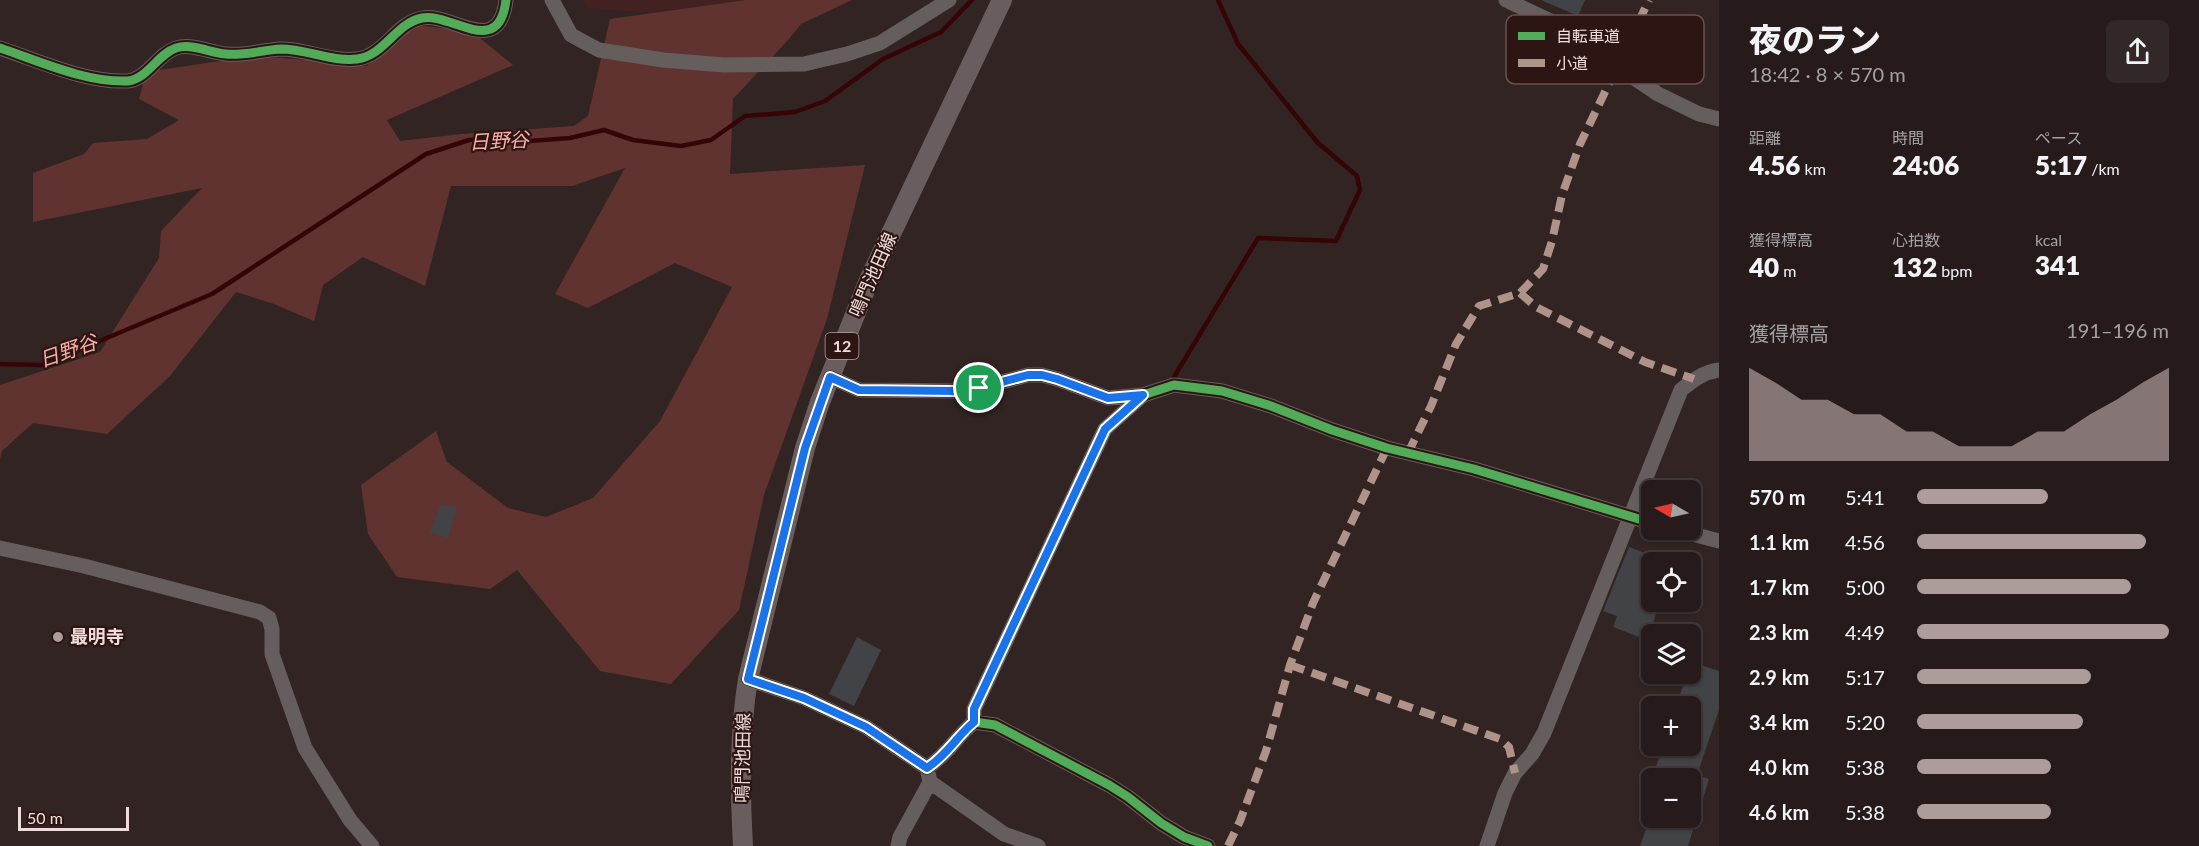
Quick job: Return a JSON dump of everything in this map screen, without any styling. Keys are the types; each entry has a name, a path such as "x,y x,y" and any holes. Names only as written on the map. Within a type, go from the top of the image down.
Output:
{"main road":[{"name":"鳴門池田線","path":"743,846 741,757 743,712 748,679 805,448 830,377 869,280 1002,0"}],"street":[{"path":"0,48 67,72 128,81 138,78 176,48 187,47 234,54 279,49 348,60 359,59 376,51 408,24 422,18 439,18 472,30 487,30 498,24 506,0"},
{"path":"552,0 571,35 599,50 663,60 724,65 804,64 847,54 880,43 949,0"},
{"path":"1506,0 1538,15"},
{"path":"1643,84 1699,114 1719,119"},
{"path":"1487,846 1504,793 1515,773 1532,754 1544,734 1681,390 1694,379 1719,370"},
{"path":"830,377 859,390 957,391 979,388 1028,375 1042,375 1108,398 1143,395 1174,385 1222,391 1271,406 1387,448 1474,469 1641,520"},
{"path":"974,722 974,709 1105,429 1143,395"},
{"path":"1701,536 1719,541"},
{"path":"0,548 106,572 260,612 269,618 272,629 272,654 305,748 350,819 372,846"},
{"path":"748,679 804,698 866,727 1004,834 1038,846"},
{"path":"898,846 929,775 962,732 974,722 995,725 1109,785 1128,797 1161,824 1184,837 1208,846"}],"shaded area":[{"path":"583,0 746,0 651,13 587,8"},
{"path":"746,0 852,0 801,24 733,99 730,174 865,165 827,319 764,495 739,610 671,684 600,671 517,570 490,589 397,577 368,534 361,485 436,431 447,462 508,508 546,517 593,498 660,421 732,287 675,263 588,308 555,294 625,168 572,186 451,186 425,286 363,257 323,285 314,321 274,304 236,292 170,376 107,434 33,423 2,451 0,459 0,385 100,352 159,258 161,231 202,188 33,222 33,173 84,154 93,143 147,139 179,120 139,99 146,72 254,56 367,66 405,24 471,31 513,65 387,120 400,141 574,126 588,116 610,19"}],"building":[{"path":"1541,0 1585,0 1578,15"},
{"path":"441,504 457,507 448,538 430,533"},
{"path":"1629,547 1642,552 1641,612 1656,614 1653,624 1641,624 1641,638 1613,627 1617,616 1603,611"},
{"path":"857,637 881,650 854,706 829,694"},
{"path":"1701,665 1719,671 1719,710 1699,768 1655,768 1660,756 1701,756 1701,696 1679,696 1684,684 1701,684"},
{"path":"1701,776 1709,779 1701,805"},
{"path":"1646,828 1694,828 1688,846 1640,846"}],"waterway":[{"name":"日野谷","path":"0,364 42,365 212,294 426,154 469,140 501,137 530,141 570,138 604,130 633,140 681,146 711,140 745,116 795,112 825,101 883,59 941,32 972,0"},
{"path":"1174,377 1258,238 1336,241 1360,190 1357,176 1317,142 1238,44 1218,0"}],"marked path":[{"path":"1642,15 1649,0"},
{"path":"1408,453 1431,406 1456,344 1479,306 1520,293 1543,269 1562,195 1580,144 1609,84"},
{"path":"1520,293 1536,307 1645,362 1694,379"},
{"path":"1228,846 1240,821 1266,751 1290,665 1313,603 1387,448"},
{"path":"1290,665 1500,739 1509,747 1515,773"}],"cycle path":[{"path":"0,48 79,75 112,81 128,81 141,76 170,51 182,47 233,54 281,49 338,59 357,59 375,52 405,26 422,18 434,18 472,29 484,30 494,27 502,18 506,0"},
{"path":"830,377 859,390 957,391 979,388 1028,375 1042,375 1108,398 1143,395 1174,385 1222,391 1271,406 1387,448 1474,469 1641,520"},
{"path":"748,679 804,698 866,727 927,768 941,757 974,722 995,725 1109,785 1161,823 1184,837 1208,846"}],"place":[{"name":"最明寺","path":"58,637"}],"route":[{"path":"1028,375 1042,375 1108,398 1143,395 1105,429 974,709 974,722 962,732 951,749 927,768 866,727 804,698 748,679 805,448 830,377 859,390 957,391 979,388 1028,375"}]}
